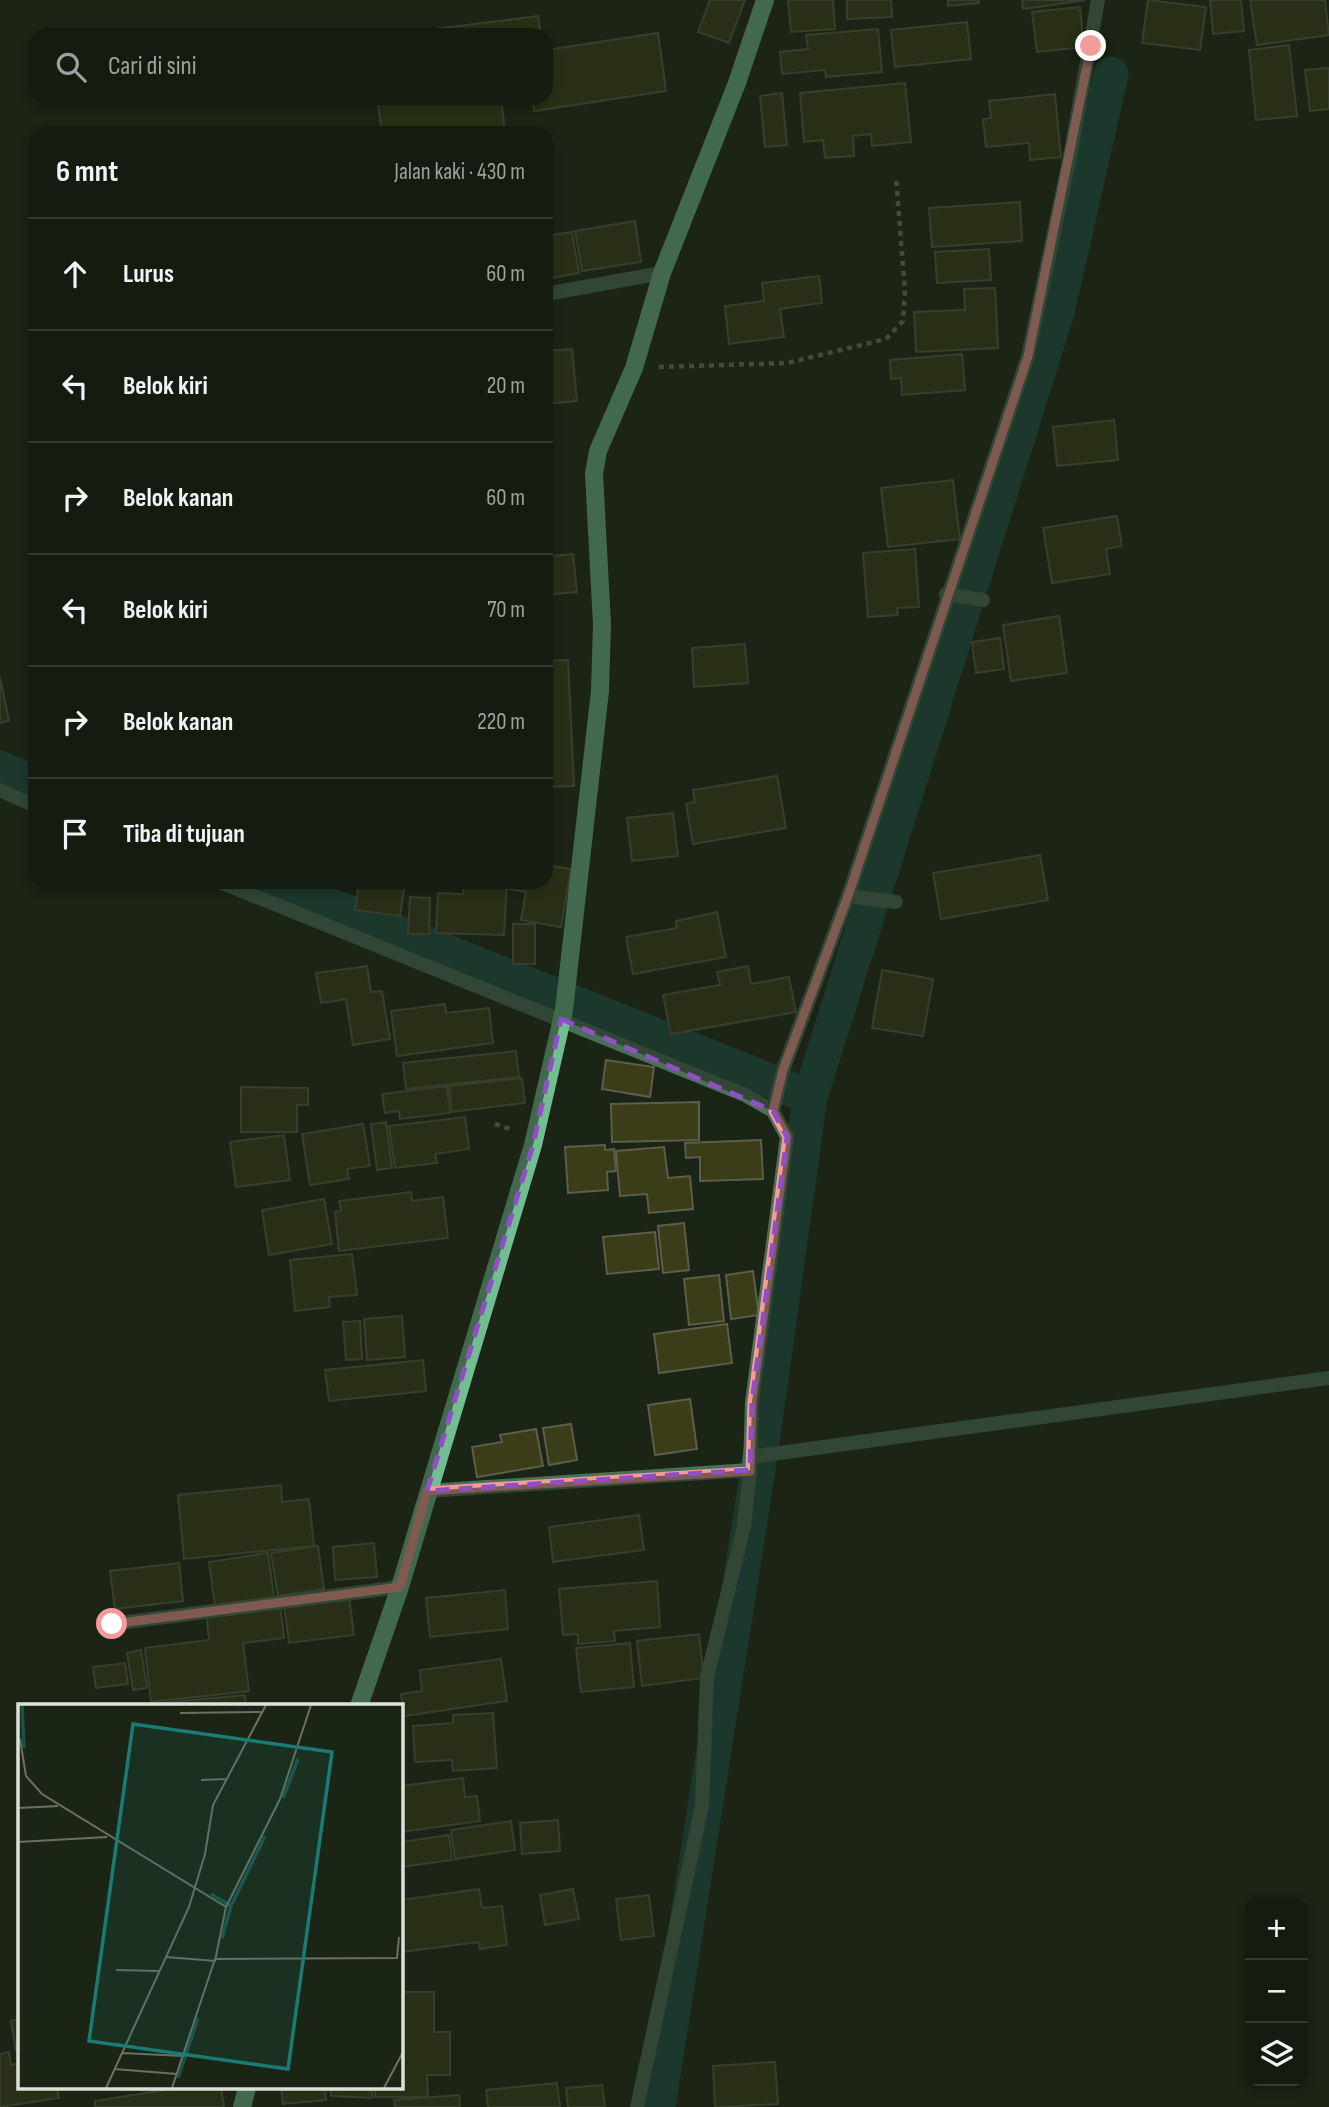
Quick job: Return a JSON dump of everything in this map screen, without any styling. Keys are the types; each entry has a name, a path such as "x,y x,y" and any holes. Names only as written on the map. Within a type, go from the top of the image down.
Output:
{"main road":[{"path":"360,1704 400,1587 533,1145 562,1015 600,691 602,624 594,474 598,451 634,368 662,273 737,83 765,0"},
{"path":"242,2107 246,2090"}],"street":[{"path":"773,1111 783,1070 848,896 1028,356 1070,156 1098,0"},
{"path":"553,293 662,273"},
{"path":"950,594 983,600"},
{"path":"0,790 28,803"},
{"path":"238,889 562,1015 745,1095 773,1111 787,1137 752,1402 744,1526 708,1677 702,1806 637,2107"},
{"path":"848,896 896,902"},
{"path":"427,1491 750,1464 780,1454 1329,1378"},
{"path":"112,1624 400,1587"}],"path":[{"path":"634,368 787,363 886,339 903,321 905,291 896,177"}],"highlighted area":[{"path":"561,1019 773,1111 787,1137 752,1402 750,1470 427,1491 533,1145"}],"building":[{"path":"710,0 745,0 729,43 698,32"},
{"path":"788,0 833,0 835,29 791,32"},
{"path":"847,0 891,0 892,17 847,19"},
{"path":"948,0 979,0 979,3 948,6"},
{"path":"1022,0 1086,0 1023,9"},
{"path":"1148,0 1206,7 1200,50 1142,43"},
{"path":"1210,0 1241,0 1244,31 1213,34"},
{"path":"1250,0 1325,0 1329,35 1257,45"},
{"path":"1080,7 1084,47 1037,52 1032,12"},
{"path":"538,16 540,28 442,28"},
{"path":"967,22 971,59 895,67 891,30"},
{"path":"878,29 882,72 826,77 825,70 782,74 780,52 808,49 806,35"},
{"path":"658,33 666,91 534,111 533,105 553,105 553,49"},
{"path":"1289,45 1297,116 1256,120 1249,50"},
{"path":"1329,68 1329,109 1310,111 1305,70"},
{"path":"905,83 911,142 872,146 871,134 853,136 854,156 825,158 823,140 804,142 800,93"},
{"path":"782,93 787,145 765,147 760,96"},
{"path":"1055,94 1061,157 1030,160 1029,143 986,147 983,119 991,118 989,101"},
{"path":"378,105 502,105 504,126 381,126"},
{"path":"1020,202 1022,241 932,247 929,208"},
{"path":"635,221 641,262 582,271 575,231"},
{"path":"572,232 579,273 553,278 553,235"},
{"path":"989,249 991,280 937,283 935,252"},
{"path":"819,276 822,303 780,309 784,337 729,344 725,306 764,301 762,283"},
{"path":"995,288 998,348 916,352 914,312 965,310 964,289"},
{"path":"572,349 577,401 553,403 553,350"},
{"path":"962,354 965,390 902,395 901,378 891,379 890,360"},
{"path":"1114,420 1118,460 1057,466 1053,427"},
{"path":"953,480 960,539 888,547 881,488"},
{"path":"1117,516 1122,546 1106,549 1110,574 1052,583 1043,528"},
{"path":"915,549 919,607 897,608 898,615 868,617 863,553"},
{"path":"573,554 577,592 553,594 553,556"},
{"path":"1059,616 1067,673 1011,681 1003,625"},
{"path":"1000,638 1004,669 976,673 972,642"},
{"path":"745,644 748,683 694,687 692,648"},
{"path":"568,660 574,786 553,787 553,661"},
{"path":"0,677 9,721 0,723"},
{"path":"777,776 786,828 693,844 686,804 695,802 693,790"},
{"path":"673,813 678,856 632,861 627,818"},
{"path":"1040,855 1048,900 941,919 933,873"},
{"path":"553,866 571,869 561,927 521,920 526,892 508,889 553,889"},
{"path":"358,889 404,889 400,916 355,910"},
{"path":"463,889 507,889 504,935 436,933 438,893 463,894"},
{"path":"410,897 430,898 429,934 408,934"},
{"path":"717,912 726,957 633,974 626,937 677,928 676,921"},
{"path":"513,924 535,924 535,964 513,964"},
{"path":"367,966 371,992 382,991 390,1039 353,1045 346,999 321,1003 316,973"},
{"path":"748,966 751,984 789,977 796,1012 671,1034 663,995 720,985 717,972"},
{"path":"882,970 933,979 923,1036 872,1028"},
{"path":"445,1004 446,1013 489,1008 493,1043 397,1056 391,1011"},
{"path":"516,1051 519,1077 406,1089 403,1063"},
{"path":"606,1060 654,1067 650,1097 602,1089"},
{"path":"522,1078 525,1103 452,1112 449,1086"},
{"path":"447,1086 450,1113 400,1119 399,1111 385,1113 382,1094"},
{"path":"241,1087 308,1088 308,1105 297,1105 297,1132 241,1132"},
{"path":"699,1102 699,1140 612,1142 611,1104"},
{"path":"465,1117 469,1149 435,1154 437,1163 395,1168 389,1126"},
{"path":"386,1122 392,1168 377,1170 371,1124"},
{"path":"363,1124 370,1166 347,1169 349,1179 310,1185 302,1134"},
{"path":"284,1135 290,1180 236,1187 230,1142"},
{"path":"761,1140 763,1179 700,1181 700,1157 686,1158 685,1143"},
{"path":"605,1145 605,1150 614,1149 616,1171 607,1172 608,1190 568,1193 565,1147"},
{"path":"664,1147 668,1178 690,1176 693,1209 649,1213 647,1194 620,1196 616,1151"},
{"path":"411,1192 412,1201 443,1197 448,1238 339,1251 335,1212 341,1211 339,1201"},
{"path":"324,1199 332,1244 269,1255 262,1210"},
{"path":"684,1223 689,1270 663,1273 658,1226"},
{"path":"655,1232 659,1269 607,1274 603,1237"},
{"path":"352,1254 357,1295 329,1297 330,1307 295,1311 290,1260"},
{"path":"753,1271 759,1315 731,1319 726,1275"},
{"path":"719,1275 724,1321 689,1325 684,1279"},
{"path":"402,1316 405,1357 367,1360 364,1319"},
{"path":"360,1321 362,1359 346,1360 343,1322"},
{"path":"727,1324 732,1363 659,1373 654,1334"},
{"path":"423,1360 426,1391 329,1401 325,1370"},
{"path":"690,1399 697,1449 655,1455 648,1405"},
{"path":"571,1424 577,1460 549,1465 543,1428"},
{"path":"536,1429 543,1466 477,1477 472,1447 502,1442 500,1435"},
{"path":"281,1485 282,1502 309,1499 314,1546 184,1559 178,1495"},
{"path":"639,1515 644,1550 553,1562 549,1527"},
{"path":"374,1543 377,1577 335,1580 333,1547"},
{"path":"318,1546 324,1589 278,1596 271,1553"},
{"path":"268,1553 274,1597 215,1606 209,1562"},
{"path":"179,1563 183,1601 115,1609 110,1571"},
{"path":"657,1581 660,1627 614,1631 615,1641 578,1644 578,1634 563,1635 559,1589"},
{"path":"505,1590 508,1629 430,1637 426,1598"},
{"path":"349,1597 354,1635 289,1643 284,1605"},
{"path":"280,1605 284,1638 243,1643 249,1691 151,1702 145,1648 209,1640 206,1613"},
{"path":"699,1634 704,1678 642,1686 637,1641"},
{"path":"630,1643 634,1687 581,1692 576,1648"},
{"path":"141,1650 147,1688 133,1690 127,1653"},
{"path":"501,1659 507,1701 404,1716 401,1694 422,1691 420,1670"},
{"path":"125,1663 128,1684 96,1688 93,1667"},
{"path":"245,1695 246,1704 152,1704"},
{"path":"493,1713 497,1768 453,1771 452,1760 415,1762 413,1726 453,1723 453,1715"},
{"path":"463,1778 465,1797 477,1796 480,1821 402,1832 402,1786"},
{"path":"558,1820 560,1851 522,1854 520,1823"},
{"path":"511,1821 515,1850 455,1859 451,1830"},
{"path":"449,1835 452,1860 402,1867 402,1842"},
{"path":"479,1889 482,1908 502,1906 507,1945 480,1949 479,1942 402,1952 402,1900"},
{"path":"573,1889 579,1919 545,1925 540,1895"},
{"path":"649,1895 654,1936 621,1940 616,1899"},
{"path":"402,1992 434,1992 434,2032 450,2032 450,2075 427,2075 428,2097 375,2097 375,2090 402,2090"},
{"path":"18,2019 16,2051 11,2021"},
{"path":"9,2052 11,2065 18,2063 18,2090 57,2090 59,2098 0,2107 0,2054"},
{"path":"775,2062 778,2104 715,2107 713,2066"},
{"path":"557,2083 560,2107 488,2107 486,2090"},
{"path":"602,2085 605,2107 568,2107 566,2088"},
{"path":"164,2090 221,2090 224,2107 95,2107 95,2101"},
{"path":"281,2090 325,2090 326,2100 283,2104"},
{"path":"331,2090 372,2090 372,2098 331,2096"},
{"path":"459,2095 460,2107 395,2107 394,2100"}],"waterway":[{"path":"810,1097 1057,312 1111,74"},
{"path":"0,768 28,781"},
{"path":"290,889 810,1097 761,1450 658,2107"}],"route":[{"path":"112,1624 400,1587 427,1491 750,1471 752,1402 787,1137 773,1111 783,1070 848,896 946,594 1028,356 1091,46"}]}
